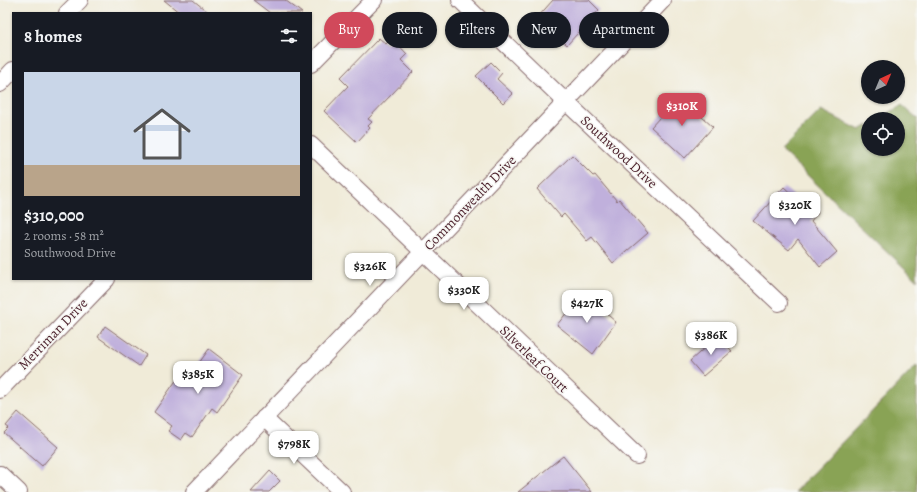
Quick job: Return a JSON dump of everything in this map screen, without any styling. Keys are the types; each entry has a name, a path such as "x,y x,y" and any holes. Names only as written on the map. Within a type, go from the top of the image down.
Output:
{"street":[{"path":"68,12 80,0"},
{"path":"312,63 374,0"},
{"name":"Southwood Drive","path":"460,0 779,303"},
{"name":"Commonwealth Drive","path":"194,492 663,0"},
{"path":"0,84 12,71"},
{"name":"Silverleaf Court","path":"312,146 637,456"},
{"name":"Merriman Drive","path":"0,390 106,280"},
{"path":"264,418 342,492"},
{"path":"0,474 19,492"}],"green space":[{"path":"902,105 917,118 917,280 781,150 821,110 861,129 861,156 905,156 905,112 890,112"},
{"path":"917,365 917,492 794,492"}],"building":[{"path":"164,0 193,0 208,12 179,12"},
{"path":"253,0 285,0 301,12 269,12"},
{"path":"553,0 589,0 599,10 597,12 579,12 579,32 571,41 571,12 542,12"},
{"path":"379,38 382,41 382,48 401,48 407,54 401,60 413,72 368,119 372,122 368,126 370,128 357,142 324,111 348,86 340,78 369,48 374,48 374,43"},
{"path":"491,62 502,73 497,79 513,94 503,103 476,76"},
{"path":"679,96 713,127 685,158 651,127"},
{"path":"572,155 593,176 595,175 617,201 619,199 648,233 613,263 592,237 587,241 564,214 561,217 537,189"},
{"path":"784,187 796,198 797,196 818,212 811,221 837,252 820,267 798,239 789,250 753,221"},
{"path":"582,293 616,322 593,354 557,325"},
{"path":"105,326 146,355 139,366 98,337"},
{"path":"718,336 732,351 703,376 690,361"},
{"path":"209,349 243,375 217,412 212,408 192,437 186,433 181,440 168,431 172,426 154,412 182,372 189,377"},
{"path":"18,412 58,447 42,466 4,433 9,428 6,426"},
{"path":"563,456 592,492 518,492"},
{"path":"270,471 280,481 269,492 251,492"}]}
